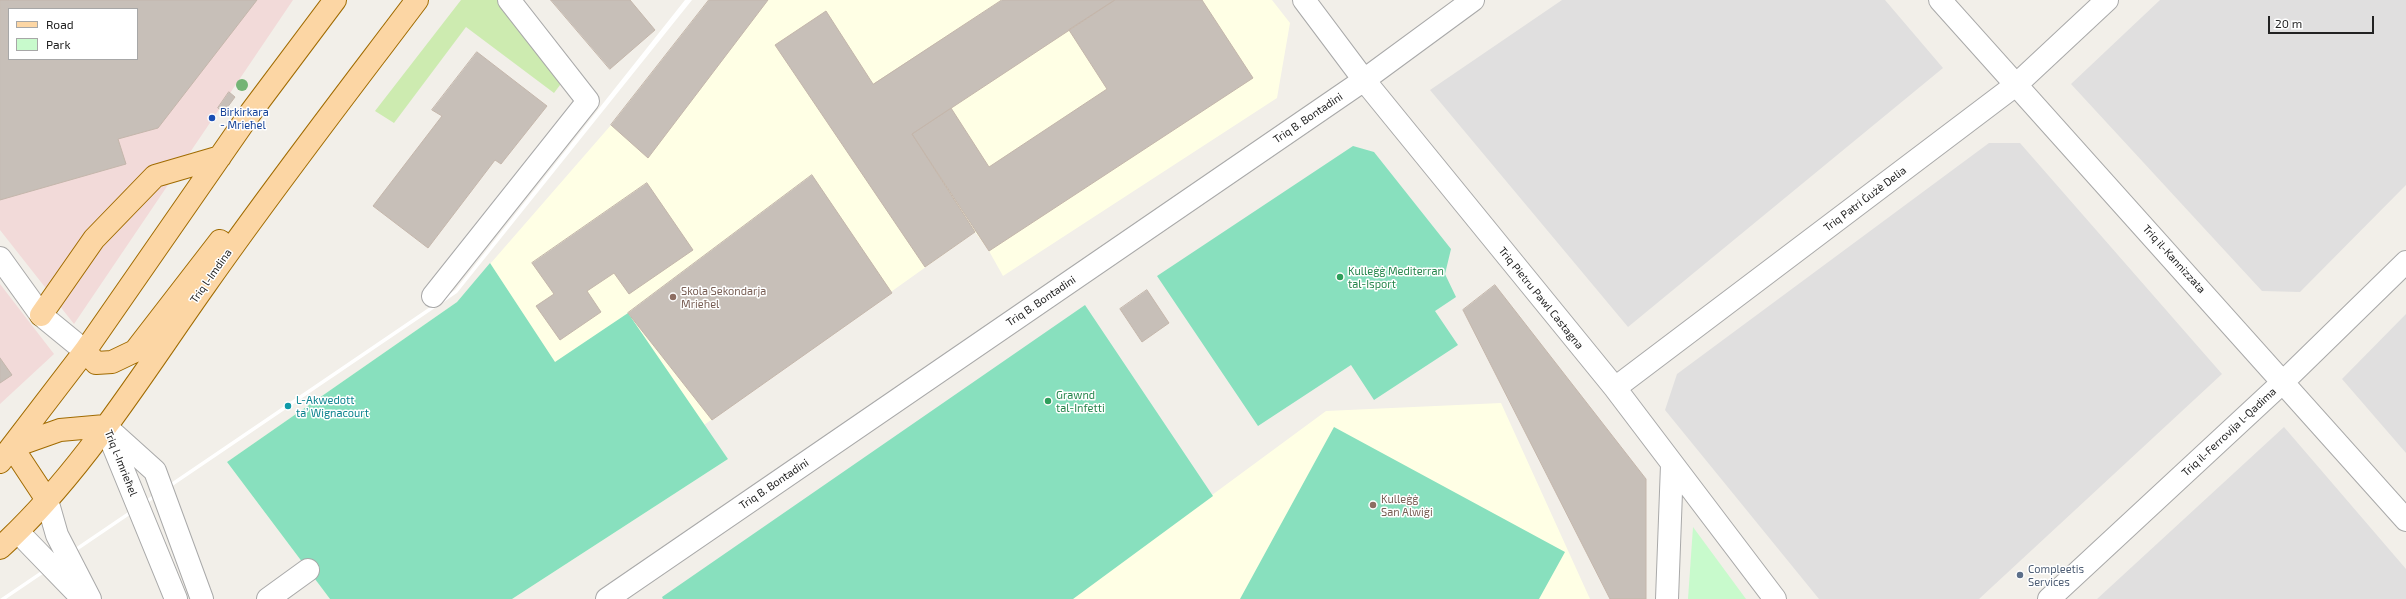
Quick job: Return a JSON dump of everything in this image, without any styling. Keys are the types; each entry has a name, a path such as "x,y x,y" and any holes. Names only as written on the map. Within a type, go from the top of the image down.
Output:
{"main road":[{"path":"6,455 84,351 251,112 335,0"},
{"name":"Triq l-Imdina","path":"0,548 18,532 47,500 105,426 250,221 417,0"},
{"path":"41,315 94,239 155,176 220,157"},
{"path":"84,351 96,363 112,362 135,350 217,243 250,221"},
{"path":"6,455 60,430 105,426"},
{"path":"6,455 47,500"}],"street":[{"path":"433,296 588,101 509,0"},
{"name":"Triq Pietru Pawl Castagna","path":"1304,0 1364,80 1615,388 1775,599"},
{"name":"Triq B. Bontadini","path":"616,597 1364,80 1473,0"},
{"name":"Triq il-Kannizzata","path":"1940,0 2017,84 2406,520"},
{"name":"Triq Patri Ġużè Delia","path":"1615,388 2017,84 2107,0"},
{"path":"0,258 41,315 84,351"},
{"name":"Triq il-Ferrovija l-Qadima","path":"2049,599 2283,382 2406,262"},
{"name":"Triq l-Imrieħel","path":"105,426 176,599"},
{"name":"Triq l-Imrieħel","path":"105,426 155,471 202,599"},
{"path":"1667,599 1672,465"},
{"path":"47,500 57,535 90,599"},
{"path":"18,532 84,599"},
{"path":"268,599 308,570"}],"shaded area":[{"path":"0,0 293,0 74,324 0,230"},
{"name":"Skola Sekondarja Mrieħel","path":"709,0 1272,0 1290,23 1277,98 1003,276 989,251 975,232 704,425 728,459 512,599 330,599 227,462 457,302 611,125"},
{"path":"1562,0 1885,0 1943,68 1628,327 1430,90"},
{"path":"2160,0 2406,0 2406,185 2300,292 2262,291 2071,84"},
{"path":"1989,143 2020,143 2222,374 1979,599 1819,599 1665,410 1677,374"},
{"path":"0,284 54,354 0,404"},
{"path":"2406,314 2406,453 2342,379"},
{"name":"Kulleġġ San Alwiġi","path":"1501,403 1590,599 1071,599 1326,411"},
{"path":"2284,427 2406,569 2406,599 2097,599"}],"green space":[{"path":"461,0 498,0 563,81 554,93 466,27 394,123 375,111"},
{"path":"1353,146 1374,152 1451,249 1445,274 1456,297 1435,311 1458,345 1374,400 1351,365 1258,426 1157,276"},
{"path":"490,263 555,362 628,313 728,459 512,599 330,599 227,462 457,302"},
{"name":"Grawnd tal-Infetti","path":"1085,305 1213,496 1073,599 663,599 662,597"},
{"path":"1334,427 1565,552 1539,599 1240,599"},
{"path":"1693,527 1746,599 1688,599"}],"pier":[{"name":"L-Akwedott ta’ Wignacourt","path":"685,0 692,0 457,293 6,599 0,599 455,290"}],"building":[{"path":"0,0 257,0 158,128 118,139 126,164 0,200"},
{"path":"551,0 630,0 655,30 610,69"},
{"path":"709,0 768,0 648,158 611,125"},
{"path":"1002,0 1115,0 912,134 975,232 925,267 775,45 826,11 873,84"},
{"path":"1115,0 1202,0 1253,78 989,251 912,134 951,108 989,167 1107,89 1069,30"},
{"path":"477,52 547,106 501,164 495,160 428,248 373,206 442,116 432,110"},
{"path":"229,92 235,97 224,112 218,108"},
{"path":"812,175 892,293 712,420 628,313"},
{"path":"647,183 693,250 629,294 614,273 587,291 601,312 560,340 536,306 554,294 532,263"},
{"path":"1495,285 1646,479 1646,599 1610,599 1463,310"},
{"path":"1147,290 1169,323 1142,342 1120,309"},
{"path":"0,358 12,375 0,383"}],"place":[{"name":"Birkirkara - Mrieħel","path":"212,118"},
{"name":"Kulleġġ Mediterran tal-Isport","path":"1340,277"},
{"name":"Skola Sekondarja Mrieħel","path":"673,297"},
{"name":"Grawnd tal-Infetti","path":"1048,401"},
{"name":"L-Akwedott ta’ Wignacourt","path":"288,406"},
{"name":"Kulleġġ San Alwiġi","path":"1373,505"},
{"name":"Compleetis Services","path":"2020,575"}]}
